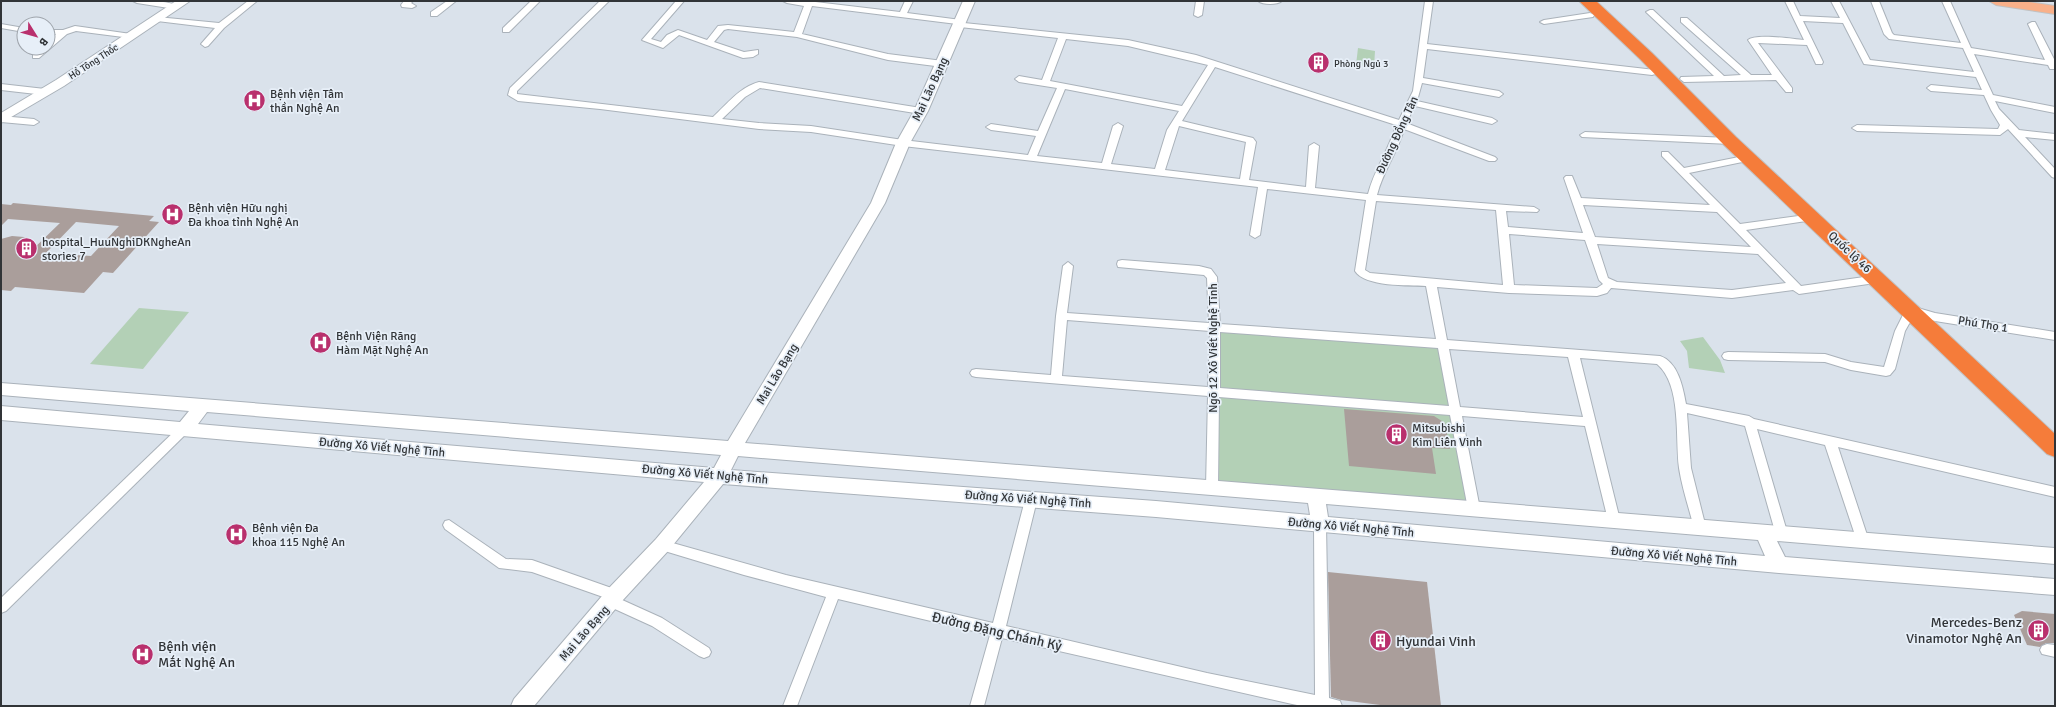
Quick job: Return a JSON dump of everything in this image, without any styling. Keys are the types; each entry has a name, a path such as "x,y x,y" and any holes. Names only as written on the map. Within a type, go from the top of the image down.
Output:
{"highway":[{"path":"1576,1 1594,7 1650,46 1684,79 1713,118"},
{"name":"Quốc lộ 46","path":"1594,7 1649,64 1713,118 1813,217 2055,448"},
{"name":"Quốc lộ 46","path":"1713,118 1730,141 1753,157 1935,317 2055,434"}],"main road":[{"name":"Mai Lão Bạng","path":"521,706 613,598 662,545 719,476 732,450 878,203 903,143 922,112 969,1"},
{"path":"1996,1 2055,10"},
{"path":"2041,1 2055,3"},
{"name":"Hồ Tông Thốc","path":"1,119 180,4"},
{"path":"3,392 202,405 732,450 1212,487 1474,510 2055,556"},
{"path":"183,430 202,405"},
{"name":"Đường Xô Viết Nghệ Tĩnh","path":"1,414 719,476 1320,524 1779,565 2055,587"},
{"path":"1316,496 1320,524"},
{"path":"1773,534 1779,565"}],"street":[{"path":"137,1 180,4"},
{"path":"205,44 221,26 253,1"},
{"path":"434,14 452,1"},
{"path":"506,30 536,1"},
{"path":"605,1 513,90 512,95 518,98 810,129 903,143 1310,191 1534,210"},
{"path":"680,1 646,40 662,46 670,37 678,32 743,55 750,55 755,52"},
{"path":"787,1 809,4 845,4 902,16 1139,45 1213,62 1401,124 1492,159"},
{"path":"902,16 909,1"},
{"path":"1198,15 1200,1"},
{"path":"1262,1 1278,1"},
{"name":"Đường Đồng Tân","path":"1429,1 1418,80 1413,103 1401,124 1396,142 1378,174 1372,196 1359,269 1361,273 1368,277 1431,284"},
{"path":"1788,1 1819,62"},
{"path":"1835,1 1867,62 1979,75"},
{"path":"1875,1 1888,34 1892,37 1966,48 2054,66"},
{"path":"1946,1 1995,110 2054,173"},
{"path":"797,35 809,4"},
{"path":"1544,22 1594,7"},
{"path":"1650,12 1722,78"},
{"path":"1797,18 1846,21"},
{"path":"157,19 221,26"},
{"path":"1684,20 1749,78"},
{"path":"2032,24 2054,66"},
{"path":"1,26 16,29"},
{"path":"709,43 721,28 728,27 797,35 888,57 943,64"},
{"path":"56,32 64,32 75,28 131,36"},
{"path":"56,39 64,32"},
{"path":"1045,83 1063,36"},
{"path":"1789,90 1761,55 1752,40 1810,43"},
{"path":"1422,46 1649,64"},
{"path":"1159,173 1168,140 1176,122 1213,62"},
{"path":"1684,79 1778,76"},
{"path":"1019,79 1144,100 1185,109"},
{"path":"1418,80 1499,94"},
{"path":"716,120 736,101 756,86 922,112"},
{"path":"1031,158 1062,86"},
{"path":"1,87 45,92"},
{"path":"1931,88 1988,95 2055,110"},
{"path":"1413,103 1492,121"},
{"path":"1857,128 2000,132 2003,130 2005,125 2002,118"},
{"path":"1,119 34,122"},
{"path":"1176,122 1250,140 1251,142 1244,183"},
{"path":"1105,166 1118,126"},
{"path":"991,127 1041,134"},
{"path":"2016,133 2055,137"},
{"path":"1585,135 1730,141"},
{"path":"1310,191 1314,146"},
{"path":"1665,154 1684,171 1736,228 1795,286 1801,290 1878,279"},
{"path":"1684,171 1753,157"},
{"path":"1569,178 1604,280 1608,284 1615,286 1732,294 1795,286"},
{"path":"1255,235 1263,185"},
{"path":"1577,201 1718,209"},
{"path":"1500,207 1509,289"},
{"path":"1736,228 1813,217"},
{"path":"1503,230 1591,239 1759,250"},
{"name":"Ngõ 12 Xô Viết Nghệ Tĩnh","path":"1122,264 1199,270 1207,272 1213,279 1215,327 1212,487"},
{"path":"1056,379 1068,266"},
{"path":"1474,510 1431,284 1509,289 1597,292 1603,290 1608,284"},
{"path":"1728,356 1826,358 1851,366 1886,372 1889,369 1900,331 1911,310"},
{"name":"Phú Thọ 1","path":"1911,310 1935,317 2055,336"},
{"path":"1062,316 1651,359 1665,362 1675,382 1681,407 1685,467 1700,528"},
{"path":"1573,354 1614,520"},
{"path":"976,373 1213,393 1455,410 1589,422"},
{"path":"1681,407 1749,421 2055,492"},
{"path":"1749,421 1773,534"},
{"path":"1,607 183,430"},
{"path":"1830,440 1838,472 1863,541"},
{"path":"977,706 998,631 1031,500"},
{"path":"1320,524 1326,705"},
{"path":"449,525 504,564 532,566 613,598 657,622 704,652"},
{"name":"Đường Đặng Chánh Kỷ","path":"662,545 758,574 834,593 1326,705"},
{"path":"790,706 834,593"}],"green space":[{"path":"1358,48 1375,51 1374,67 1356,65"},
{"path":"139,308 189,312 143,369 90,364"},
{"path":"1215,327 1443,344 1474,509 1212,487"},
{"path":"1703,337 1720,360 1725,373 1689,368 1687,351 1680,341"}],"building":[{"name":"hospital_HuuNghiDKNgheAn stories 7","path":"13,203 154,216 149,221 159,222 113,273 103,272 84,293 15,287 11,291 1,290 1,239 12,236 24,237 28,240 29,253 60,223 8,219 1,226 1,204 11,205","holes":["76,222 119,226 91,256 46,253"]},
{"name":"Mitsubishi Kim Liên Vinh","path":"1344,409 1434,416 1445,423 1450,449 1432,448 1436,474 1349,466"},
{"name":"Hyundai Vinh","path":"1328,572 1427,582 1441,706 1388,706 1341,700 1331,697"},
{"name":"Mercedes-Benz Vinamotor Nghệ An","path":"2022,611 2055,614 2055,643 2046,643 2040,647 2027,645 2014,615"}],"place":[{"name":"Phòng Ngủ 3","path":"1319,63"},
{"name":"Bệnh viện Tâm thần Nghệ An","path":"255,101"},
{"name":"Bệnh viện Hữu nghị Đa khoa tỉnh Nghệ An","path":"172,215"},
{"name":"hospital_HuuNghiDKNgheAn stories 7","path":"26,249"},
{"name":"Bệnh Viện Răng Hàm Mặt Nghệ An","path":"320,343"},
{"name":"Mitsubishi Kim Liên Vinh","path":"1397,435"},
{"name":"Bệnh viện Đa khoa 115 Nghệ An","path":"236,535"},
{"name":"Mercedes-Benz Vinamotor Nghệ An","path":"2038,630"},
{"name":"Hyundai Vinh","path":"1381,641"},
{"name":"Bệnh viện Mắt Nghệ An","path":"142,654"}]}
